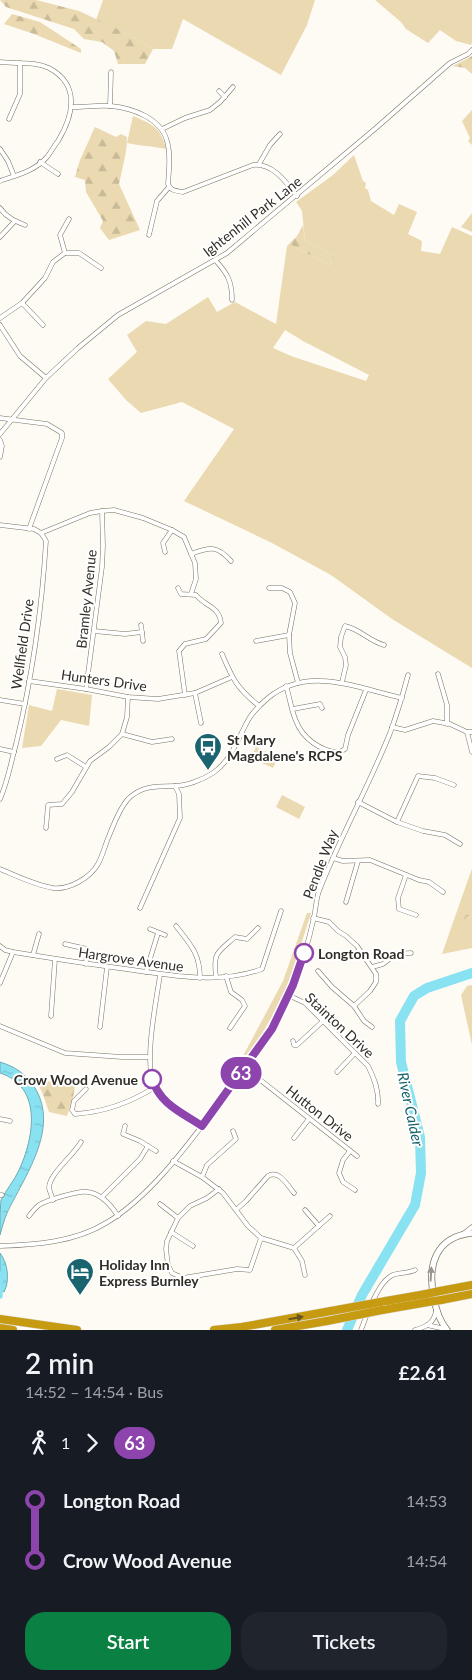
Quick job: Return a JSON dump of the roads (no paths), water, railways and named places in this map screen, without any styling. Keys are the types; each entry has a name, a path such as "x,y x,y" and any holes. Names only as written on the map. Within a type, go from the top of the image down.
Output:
{"highway":[{"path":"214,1330 242,1327 472,1285"},
{"path":"275,1330 472,1294"},
{"path":"0,1318 77,1330"},
{"path":"0,1328 12,1330"}],"main road":[{"path":"447,1330 436,1311 431,1284 432,1265 438,1252 444,1246 462,1235 472,1233"}],"street":[{"name":"Ightenhill Park Lane","path":"0,434 46,378 78,348 118,315 216,261 297,196 450,63 472,50"},
{"path":"0,62 42,65 60,76 69,91 72,107 66,127 47,157 29,171 0,181"},
{"path":"9,119 14,114 20,94 20,64"},
{"path":"109,74 110,106"},
{"path":"162,129 185,118 210,110 225,97 232,87"},
{"path":"219,91 225,97"},
{"path":"72,107 110,106 126,109 147,117 162,129 169,146 169,187 157,201 149,235"},
{"path":"260,164 270,145 280,134"},
{"path":"0,148 14,176"},
{"path":"40,162 58,174"},
{"path":"169,187 183,192 252,165 260,164 283,178 297,196"},
{"path":"0,208 15,221 25,226"},
{"path":"64,253 60,235 69,219"},
{"path":"0,237 15,221"},
{"path":"0,318 22,303 44,278 53,262 64,253 80,253 101,268"},
{"path":"216,261 232,285 232,300"},
{"path":"22,303 43,325"},
{"path":"0,325 20,356 46,378"},
{"path":"0,418 47,424 61,432 62,438 29,528"},
{"path":"0,440 2,446 0,457"},
{"path":"0,525 29,528 41,533 102,511 114,510 143,518 184,537 195,563 196,579 191,594"},
{"name":"Bramley Avenue","path":"86,689 102,560 102,511"},
{"path":"165,552 163,543 172,530"},
{"name":"Wellfield Drive","path":"0,798 14,752 29,680 45,556 46,541 41,533"},
{"path":"191,554 212,549 222,551 231,561"},
{"path":"178,588 181,594 196,595 205,604 215,608 220,616 221,623 206,638 185,644 180,651 185,695"},
{"path":"269,588 282,588 290,592 295,603 289,635 290,653 298,683"},
{"path":"141,625 143,642"},
{"path":"342,682 346,665 345,657 340,647 341,636 345,626 354,628 374,642 384,645"},
{"path":"94,631 125,634 142,632"},
{"path":"256,641 289,635"},
{"path":"222,654 232,677 242,692 259,706"},
{"path":"438,674 447,704 447,724"},
{"name":"Pendle Way","path":"0,1246 54,1241 83,1234 118,1216 143,1194 202,1126 272,1029 299,967 314,918 318,893 334,858 341,837 392,728 408,675"},
{"name":"Hunters Drive","path":"29,680 128,697 158,698 195,693 232,677"},
{"path":"0,869 56,888 75,884 85,878 98,865 116,820 123,805 129,798 148,787 175,786 201,779 212,773 227,761 250,717 259,706 286,686 311,680 342,682 366,690 402,698"},
{"path":"286,686 296,722 306,738 326,751 338,753 345,749 348,735 366,690"},
{"path":"195,693 201,723"},
{"path":"46,828 48,804 62,804 72,792 90,761 109,747 122,734 127,717 128,697"},
{"path":"0,700 25,704"},
{"path":"293,709 320,704 322,708"},
{"path":"392,728 405,730 433,721 447,724 470,732 472,752"},
{"path":"122,734 152,742 172,739"},
{"path":"0,748 14,752"},
{"path":"57,759 67,755 86,767"},
{"path":"396,821 418,776 435,778 454,785"},
{"path":"140,908 180,818 179,794 175,786"},
{"path":"358,802 396,821 423,831 445,835 460,844"},
{"path":"334,858 343,861 370,860 429,882 443,892"},
{"path":"346,902 358,860"},
{"path":"406,875 398,898 399,909 416,915"},
{"name":"Hargrove Avenue","path":"0,946 5,950 55,960 160,975 200,978 226,976 262,969 281,911"},
{"path":"314,918 329,922 346,936 357,946 376,974 376,982 370,991 354,1006"},
{"path":"176,926 196,953 200,964 200,978"},
{"path":"216,977 214,960 220,950 235,937 247,939 258,928"},
{"path":"150,929 165,935"},
{"path":"146,972 158,932"},
{"path":"33,956 39,934"},
{"path":"65,944 87,949 86,964"},
{"path":"0,983 13,952"},
{"path":"372,967 383,964 396,954 411,954"},
{"path":"52,1016 55,960"},
{"path":"100,1027 107,967"},
{"path":"318,971 332,987 354,1006 364,1020 372,1027"},
{"path":"160,975 149,1057 152,1079 156,1092 166,1103 202,1126"},
{"path":"226,976 231,992 242,1000 245,1006 230,1028"},
{"name":"Stainton Drive","path":"288,995 305,1004 368,1066 373,1076 378,1104"},
{"path":"293,1041 294,1045 297,1045 323,1021"},
{"path":"0,1026 65,1053 113,1057 149,1057"},
{"path":"336,1072 355,1052"},
{"name":"Hutton Drive","path":"244,1068 357,1156"},
{"path":"86,1089 78,1096 72,1106 75,1114 92,1113 121,1106 155,1087"},
{"path":"0,1119 10,1121"},
{"path":"294,1138 309,1119"},
{"path":"123,1134 125,1126"},
{"path":"202,1177 208,1165 236,1139 233,1131"},
{"path":"117,1132 156,1151"},
{"path":"53,1200 49,1189 52,1176 76,1152 81,1142"},
{"path":"102,1197 140,1159 148,1146"},
{"path":"350,1151 343,1160 339,1173 343,1182 354,1190"},
{"path":"173,1161 219,1189 248,1226 261,1238 294,1248 302,1261 305,1275"},
{"path":"236,1210 272,1173 277,1174 294,1193"},
{"path":"219,1189 207,1198 190,1206 178,1218 167,1241 166,1249 168,1265 172,1273 183,1278 236,1269 250,1270 261,1238"},
{"path":"29,1216 41,1204 86,1191 102,1197 118,1216"},
{"path":"160,1204 178,1218"},
{"path":"305,1210 319,1226"},
{"path":"294,1248 330,1216"},
{"path":"462,1235 472,1227"},
{"path":"171,1232 192,1246"},
{"path":"361,1330 377,1291 391,1276 415,1270"},
{"path":"415,1330 428,1325 433,1320 436,1311"},
{"path":"428,1325 447,1330"}],"water":[{"path":"0,1062 11,1066 32,1083 42,1104 44,1120 37,1152 7,1213 0,1235 1,1200 17,1174 24,1157 31,1129 31,1115 29,1101 23,1090 14,1080 0,1073"},
{"path":"0,1253 5,1262 7,1272 7,1283 4,1292 0,1290"}],"waterway":[{"name":"River Calder","path":"347,1330 362,1295 415,1205 421,1173 420,1137 401,1062 400,1021 414,996 427,988 472,973"},
{"path":"0,1274 0,1296"}],"place":[{"name":"St Mary Magdalene's RCPS","path":"208,771"},
{"name":"Longton Road","path":"304,953"},
{"name":"Crow Wood Avenue","path":"152,1079"},
{"name":"Holiday Inn Express Burnley","path":"80,1296"}]}
